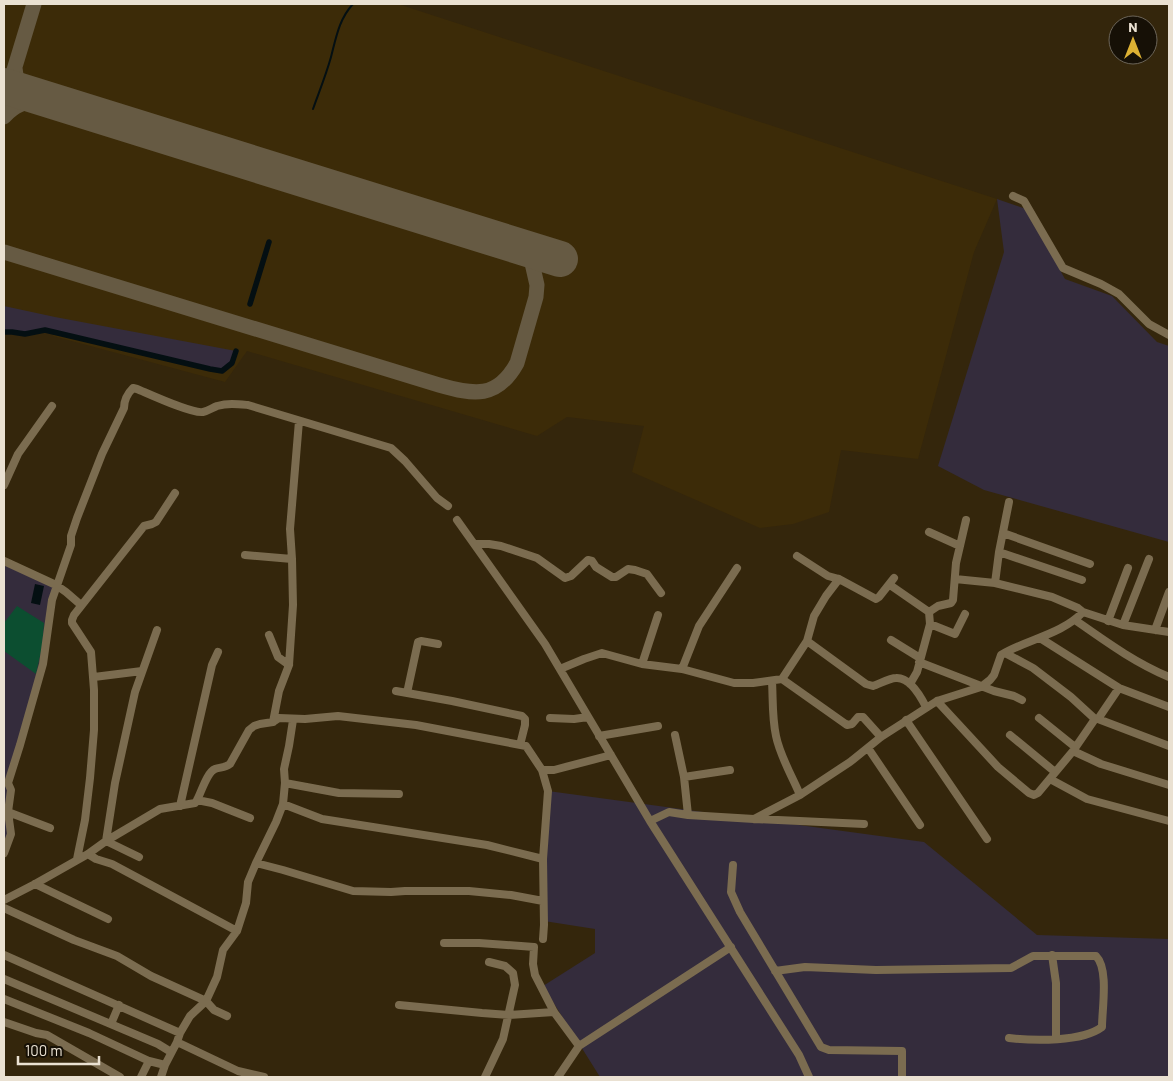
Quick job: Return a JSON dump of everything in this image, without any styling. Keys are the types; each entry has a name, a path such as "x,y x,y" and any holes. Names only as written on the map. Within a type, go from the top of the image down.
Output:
{"street":[{"path":"1012,196 1024,201 1063,268 1119,294 1149,324 1169,335"},
{"path":"4,852 11,834 8,812 11,790 8,784 43,664 52,600 56,585 71,545 77,518 102,454 124,408 124,402 133,388 197,412 232,403 248,405 391,448 406,461 437,498 448,506"},
{"path":"4,485 18,454 52,406"},
{"path":"273,722 279,691 289,665 293,605 290,529 299,421"},
{"path":"77,859 85,820 90,778 94,730 94,677 91,652 72,624 72,620 81,605 144,526 156,522 175,492"},
{"path":"995,583 1009,502"},
{"path":"457,520 545,644 650,821 799,1055 809,1077"},
{"path":"929,612 938,606 951,603 953,600 956,563 966,520"},
{"path":"929,532 960,546"},
{"path":"1004,533 1090,564"},
{"path":"474,544 501,546 537,558 565,578 571,576 588,560 612,577 616,577 628,569 635,570 647,574 661,593"},
{"path":"999,552 1082,580"},
{"path":"245,555 292,558"},
{"path":"797,556 828,576 839,579 876,599 879,598 892,581 929,612 930,624 917,672 910,684"},
{"path":"1123,625 1149,559"},
{"path":"4,560 56,585 81,605"},
{"path":"682,669 699,626 738,568"},
{"path":"1108,621 1128,568"},
{"path":"560,669 602,653 642,664 682,669 734,682 753,683 782,679 807,641 814,616 839,579"},
{"path":"955,579 995,583 1052,597 1083,612 1108,621 1169,632"},
{"path":"1155,630 1169,592"},
{"path":"754,819 800,795 850,762 880,737 936,701 981,687 994,675 1001,655 1075,620 1083,612"},
{"path":"642,664 658,614"},
{"path":"930,624 955,634 965,614"},
{"path":"1075,620 1105,642 1151,669 1169,677"},
{"path":"106,841 115,782 135,692 157,630"},
{"path":"269,635 278,657 289,665"},
{"path":"1040,638 1119,688 1169,707"},
{"path":"891,640 920,660 981,687 1022,700"},
{"path":"807,641 870,686 896,678 903,680 910,684 926,707"},
{"path":"407,693 418,642 438,644"},
{"path":"180,806 212,665 218,652"},
{"path":"1005,653 1032,668 1096,719 1169,746"},
{"path":"94,677 142,671"},
{"path":"782,679 847,726 852,724 858,717 863,718 880,737"},
{"path":"772,681 776,737 800,795"},
{"path":"936,701 998,767 1028,793 1034,795 1038,794 1074,749 1119,688"},
{"path":"396,691 522,716 524,725 520,745"},
{"path":"4,900 88,854 106,841 160,810 195,803 210,773 215,769 230,764 249,730 254,726 273,722 279,718 293,720 338,716 416,725 526,746 542,770 548,791 542,860 543,938"},
{"path":"550,718 574,719 588,717"},
{"path":"1039,718 1074,749 1101,764 1169,785"},
{"path":"161,1077 180,1033 190,1016 206,1001 217,977 223,950 236,931 246,903 248,882 283,804 284,769 290,746 293,720"},
{"path":"906,720 987,839"},
{"path":"599,736 658,726"},
{"path":"675,735 684,777 688,815"},
{"path":"1010,735 1052,776 1087,799 1169,821"},
{"path":"868,748 920,825"},
{"path":"542,770 554,770 611,755"},
{"path":"684,777 730,770"},
{"path":"285,783 339,793 399,794"},
{"path":"197,800 212,803 250,818"},
{"path":"283,804 322,819 487,845 542,860"},
{"path":"8,812 50,828"},
{"path":"650,821 669,812 688,815 864,824"},
{"path":"106,841 139,857"},
{"path":"88,854 96,859 112,864 236,931"},
{"path":"256,863 353,891 469,891 511,895 543,901"},
{"path":"733,865 731,892 740,912 821,1047 829,1050 902,1051 902,1077"},
{"path":"34,884 108,919"},
{"path":"4,908 74,940 117,956 151,976 206,1001 214,1010 227,1016"},
{"path":"444,943 479,943 534,947 533,964 535,976 554,1012 579,1046"},
{"path":"558,1077 579,1046 731,947"},
{"path":"4,955 180,1033"},
{"path":"775,971 805,967 876,970 1010,968 1033,956 1052,955 1096,956 1100,959 1104,974 1102,1027 1082,1036 1022,1040 1009,1038"},
{"path":"1052,955 1056,983 1056,1038"},
{"path":"486,1077 503,1039 515,985 513,973 505,966 489,962"},
{"path":"4,980 158,1044 171,1052"},
{"path":"4,999 89,1033 149,1061 165,1065"},
{"path":"399,1005 509,1015 554,1012"},
{"path":"111,1024 119,1006"},
{"path":"4,1022 47,1035 120,1077"},
{"path":"177,1042 238,1071 264,1077"},
{"path":"142,1077 149,1061"}],"shaded area":[{"path":"4,4 398,4 997,199 974,252 918,459 841,450 829,512 793,524 760,528 632,472 644,426 567,417 537,436 247,351 225,382 53,336 56,326 4,306"},
{"path":"997,199 1026,209 1065,279 1112,296 1157,342 1169,346 1169,542 984,490 938,466 1004,252"},
{"path":"4,306 236,351 232,363 222,371 45,330 25,334 4,332"},
{"path":"4,561 56,585 46,639 10,776 11,834 6,842 4,841"},
{"path":"35,584 44,586 40,605 31,603"},
{"path":"548,791 924,842 1037,935 1169,939 1169,1077 600,1077 543,986 595,953 595,929 544,921"}],"green space":[{"path":"17,606 44,623 42,647 36,674 4,651 4,623"}],"waterway":[{"path":"313,109 339,29 344,16 353,4"},
{"path":"250,304 269,242"},
{"path":"4,332 25,334 45,330 222,371 232,363 236,351"}],"taxiway":[{"path":"4,103 34,4"},
{"path":"15,68 17,82 26,93"},
{"path":"4,117 13,109 23,104 34,100 46,99"},
{"path":"4,252 439,385 474,392 484,391 501,383 517,363 536,297 537,285 532,263 518,246"}],"runway":[{"path":"4,86 560,259"}]}
